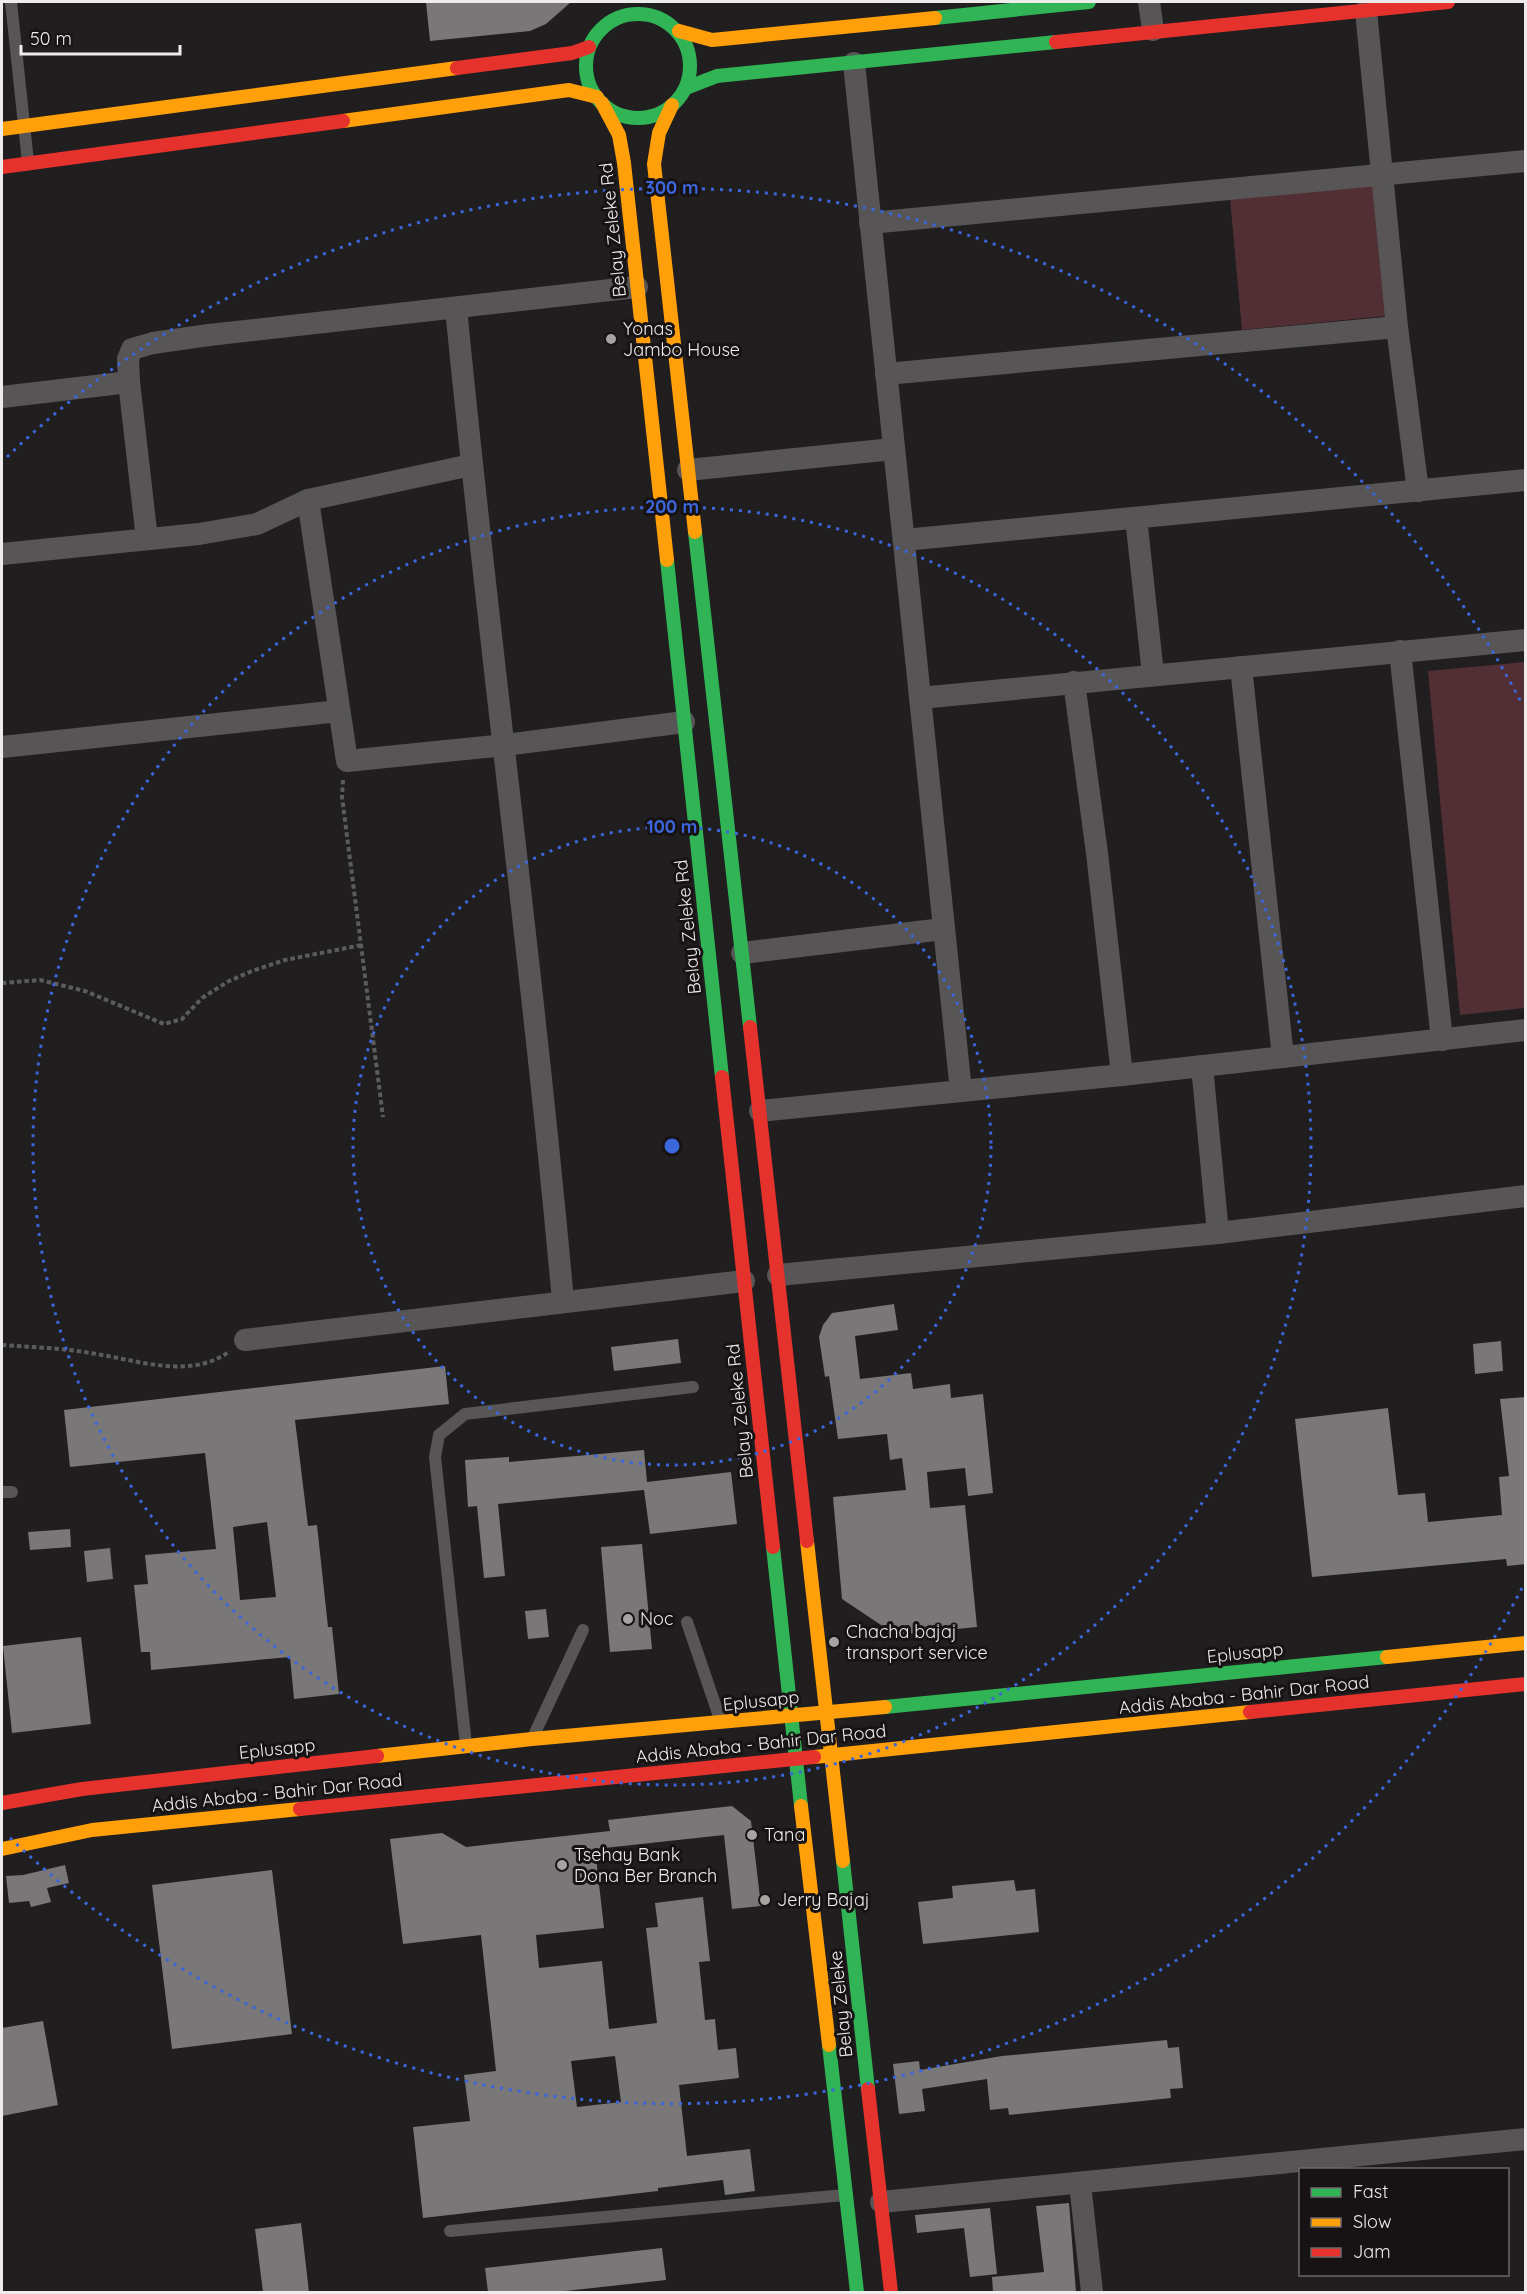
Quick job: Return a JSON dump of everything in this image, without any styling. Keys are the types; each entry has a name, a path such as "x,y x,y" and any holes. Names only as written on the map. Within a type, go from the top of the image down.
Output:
{"main road":[{"path":"649,2 658,18"},
{"path":"2,129 572,53 592,43 605,27 617,19 631,15 658,18 679,31 712,40 1089,2"},
{"path":"2,167 570,90 600,100 623,115 649,116 672,105 686,88 717,76 1153,30 1448,2"},
{"path":"597,18 585,64 587,81 600,100"},
{"path":"679,31 691,58 686,88"},
{"name":"Belay Zeleke Rd","path":"600,100 619,135 637,287 673,471 761,1278 826,1713"},
{"name":"Belay Zeleke Rd","path":"672,105 660,125 655,142 654,164 673,471 684,722 726,955 760,1112 761,1278 790,1716"},
{"name":"Eplusapp","path":"2,1803 82,1789 532,1739 826,1713 1526,1643"},
{"name":"Addis Ababa - Bahir Dar Road","path":"2,1849 92,1830 1526,1684"},
{"name":"Belay Zeleke","path":"826,1713 891,2292"},
{"name":"Belay Zeleke","path":"790,1716 857,2292"}],"street":[{"path":"1149,2 1153,30"},
{"path":"1366,10 1397,327 1418,491"},
{"path":"854,63 961,1091"},
{"path":"870,223 1526,160"},
{"path":"147,539 129,382 128,360 132,349 153,343 637,287"},
{"path":"456,308 471,465 505,745 552,1177 563,1301"},
{"path":"886,374 1397,327"},
{"path":"2,397 129,382"},
{"path":"673,471 893,448"},
{"path":"2,554 199,534 257,524 308,500 471,465"},
{"path":"904,540 1526,480"},
{"path":"308,500 347,761 505,745 684,722"},
{"path":"1136,518 1154,674"},
{"path":"920,698 1526,640"},
{"path":"1400,651 1442,1040"},
{"path":"1241,667 1283,1057"},
{"path":"1074,682 1097,853 1122,1075"},
{"path":"2,747 339,711"},
{"path":"726,955 943,930"},
{"path":"760,1112 1526,1030"},
{"path":"1202,1066 1218,1233"},
{"path":"245,1340 761,1278 1218,1233 1526,1196"},
{"path":"880,2202 1526,2139"},
{"path":"1080,2184 1092,2292"}],"lane":[{"path":"11,2 28,164"},
{"path":"466,1746 435,1457 439,1435 465,1414 693,1387"},
{"path":"687,1622 722,1723"},
{"path":"532,1739 583,1630"},
{"path":"450,2231 846,2195"}],"path":[{"path":"347,761 342,797 383,1117"},
{"path":"2,983 40,980 85,991 164,1024 182,1019 202,998 252,970 285,960 362,945"},
{"path":"2,1345 88,1352 179,1367 217,1361 245,1340"}],"shaded area":[{"path":"1373,185 1386,316 1242,330 1230,199"},
{"path":"1525,662 1525,1008 1460,1015 1428,671"}],"building":[{"path":"426,2 571,2 546,24 530,31 430,41"},
{"path":"894,1304 898,1330 855,1336 860,1379 911,1373 913,1389 950,1384 951,1398 983,1394 993,1493 968,1496 965,1468 927,1472 930,1508 965,1505 977,1627 896,1635 842,1599 833,1497 906,1490 902,1458 890,1460 887,1434 838,1439 829,1376 825,1377 819,1337 823,1325 832,1313"},
{"path":"678,1339 681,1363 614,1371 611,1347"},
{"path":"1501,1341 1503,1371 1475,1374 1473,1344"},
{"path":"445,1366 449,1404 295,1420 308,1526 317,1525 328,1627 332,1627 339,1694 294,1699 290,1657 151,1670 150,1652 141,1652 134,1585 148,1584 145,1555 216,1549 205,1453 70,1467 64,1410","holes":["267,1522 276,1597 240,1600 233,1527"]},
{"path":"1526,1397 1526,1564 1507,1566 1506,1559 1312,1577 1295,1419 1388,1408 1398,1495 1425,1493 1428,1522 1502,1515 1499,1477 1509,1476 1500,1399"},
{"path":"644,1450 647,1482 731,1472 737,1524 650,1534 644,1490 498,1504 505,1576 484,1578 477,1506 468,1507 465,1460 509,1457 509,1462"},
{"path":"70,1529 71,1547 30,1550 28,1532"},
{"path":"642,1544 652,1649 610,1652 601,1547"},
{"path":"110,1548 113,1579 87,1582 84,1551"},
{"path":"546,1609 549,1637 528,1639 525,1611"},
{"path":"81,1637 91,1724 12,1733 3,1646"},
{"path":"732,1806 751,1821 761,1906 732,1909 724,1835 595,1849 604,1928 536,1935 539,1968 602,1961 609,2029 657,2023 646,1928 658,1927 655,1903 703,1897 710,1961 699,1962 705,2020 715,2019 718,2050 736,2048 739,2078 679,2085 687,2156 750,2149 755,2191 725,2195 723,2180 658,2188 658,2191 423,2218 413,2127 470,2121 464,2075 496,2071 481,1935 403,1944 390,1839 442,1833 466,1847 610,1831 608,1820","holes":["615,2056 621,2102 577,2107 571,2061"]},
{"path":"65,1865 69,1883 47,1888 51,1902 31,1907 29,1901 9,1903 6,1876 23,1875"},
{"path":"272,1870 292,2034 172,2049 152,1885"},
{"path":"1014,1880 1016,1891 1035,1889 1039,1932 923,1944 918,1902 953,1898 952,1886"},
{"path":"43,2021 58,2105 2,2116 2,2028"},
{"path":"1167,2040 1168,2048 1179,2047 1183,2088 1170,2089 1171,2098 1009,2115 1008,2108 990,2110 987,2079 922,2089 925,2111 899,2114 893,2064 919,2061 920,2070 1002,2056"},
{"path":"1069,2203 1076,2292 993,2292 992,2277 1044,2272 1036,2206"},
{"path":"990,2208 997,2274 970,2277 964,2228 917,2233 915,2215"},
{"path":"301,2223 309,2292 263,2292 255,2229"},
{"path":"662,2248 666,2280 556,2292 488,2292 485,2268"}],"traffic: fast":[{"path":"935,18 1089,2"},
{"path":"638,14 658,18 667,23 681,37 686,46 690,66 686,86 681,95 667,109 658,114 638,118 618,114 609,109 595,95 590,86 586,66 590,46 595,37 609,23 618,18 638,14"},
{"path":"686,88 717,76 1056,42"},
{"path":"695,532 750,1027"},
{"path":"667,560 722,1077"},
{"path":"773,1547 801,1806"},
{"path":"885,1707 1387,1657"},
{"path":"843,1861 868,2089"},
{"path":"829,2045 857,2292"}],"traffic: slow":[{"path":"679,31 712,40 935,18"},
{"path":"2,129 457,68"},
{"path":"343,121 569,90 597,97"},
{"path":"602,103 619,135 624,163 667,560"},
{"path":"672,105 659,133 654,164 695,532"},
{"path":"807,1541 843,1861"},
{"path":"1387,1657 1526,1643"},
{"path":"377,1756 532,1739 885,1707"},
{"path":"814,1757 1250,1712"},
{"path":"801,1806 829,2045"},
{"path":"2,1849 92,1830 300,1809"}],"traffic: jam":[{"path":"1056,42 1448,2"},
{"path":"457,68 572,53 589,47"},
{"path":"2,167 343,121"},
{"path":"750,1027 807,1541"},
{"path":"722,1077 773,1547"},
{"path":"1250,1712 1526,1684"},
{"path":"2,1803 82,1789 377,1756"},
{"path":"300,1809 814,1757"},
{"path":"868,2089 891,2292"}],"place":[{"name":"Yonas Jambo House","path":"611,339"},
{"name":"Noc","path":"628,1619"},
{"name":"Chacha bajaj transport service","path":"834,1642"},
{"name":"Tana","path":"752,1835"},
{"name":"Tsehay Bank Dona Ber Branch","path":"562,1865"},
{"name":"Jerry Bajaj","path":"765,1900"}]}
